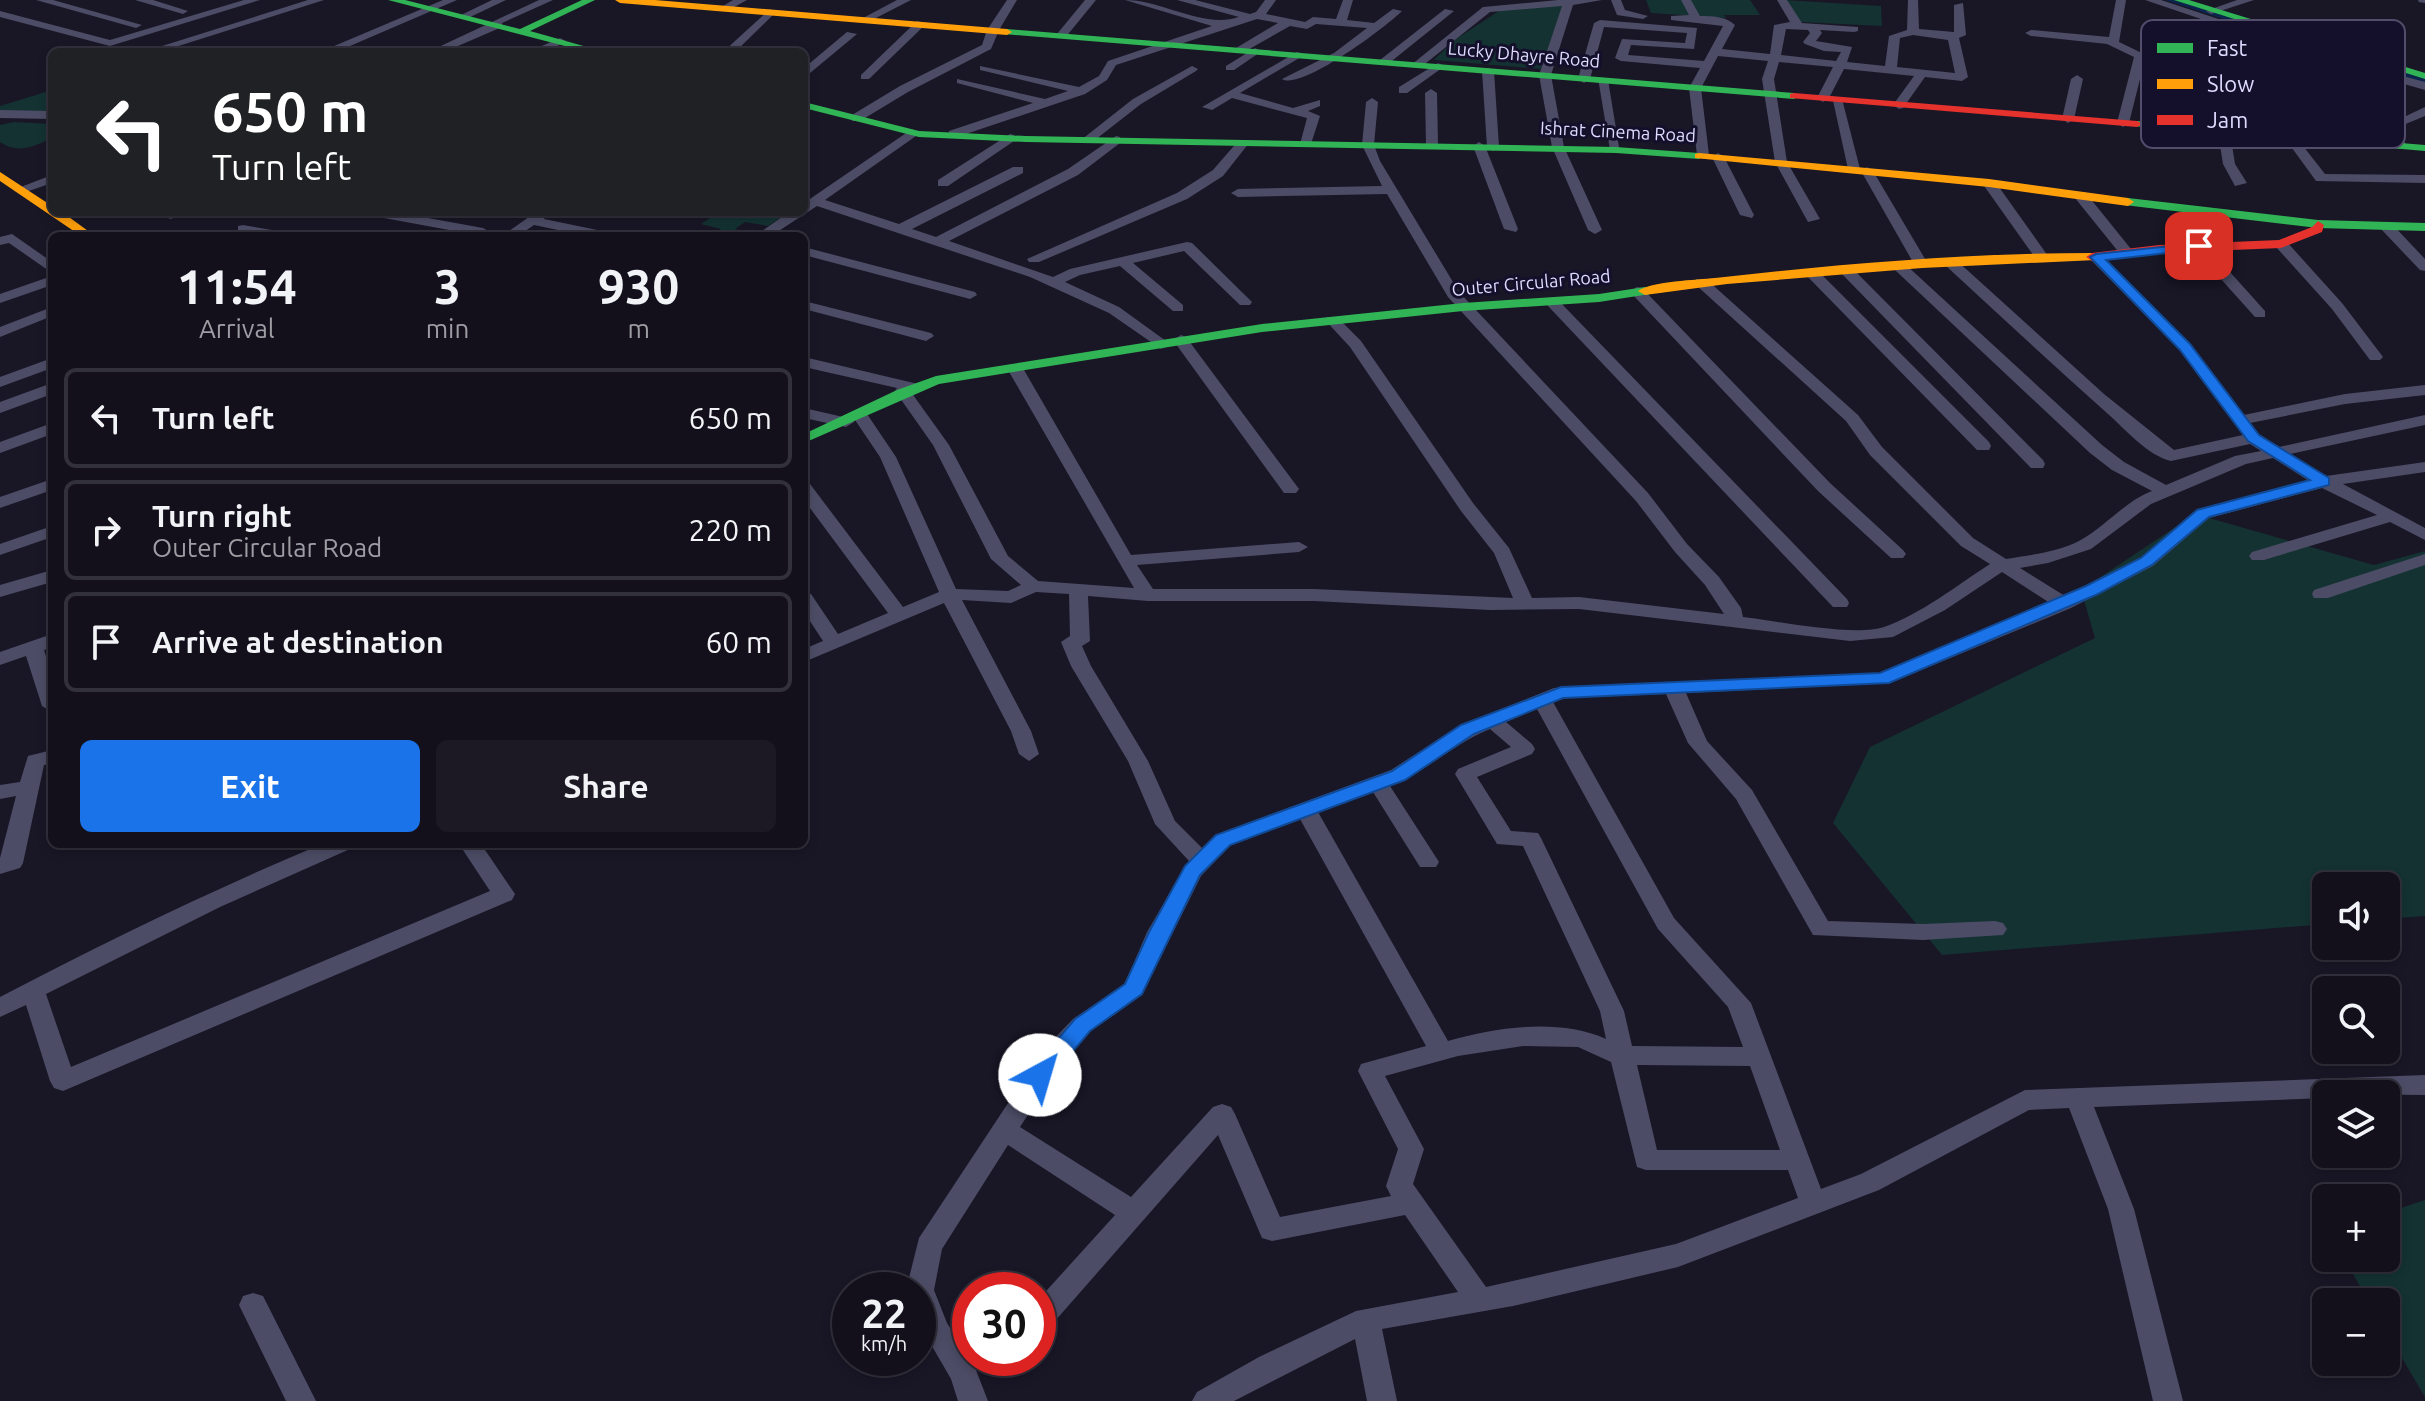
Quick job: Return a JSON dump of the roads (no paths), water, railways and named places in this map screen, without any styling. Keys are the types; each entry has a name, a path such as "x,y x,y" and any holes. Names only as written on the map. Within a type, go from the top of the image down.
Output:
{"main road":[{"path":"523,31 590,0"},
{"name":"Lucky Dhayre Road","path":"620,0 2141,125"},
{"path":"2179,0 2241,20"},
{"path":"400,1 584,48"},
{"path":"2405,70 2425,76"},
{"name":"Ishrat Cinema Road","path":"808,106 912,133 1087,140 1616,150 1781,162 1989,183 2213,214 2318,224 2425,227"},
{"name":"Lucky Dhayre Road","path":"2405,146 2425,148"},
{"path":"0,176 48,209"},
{"path":"59,216 83,232"},
{"name":"Outer Circular Road","path":"808,437 908,389 965,374 1016,370 1181,340 1332,320 1463,307 1553,303 1701,282 2041,256 2096,257 2199,246 2281,244 2318,229 2318,224"}],"street":[{"path":"41,0 136,25"},
{"path":"140,0 183,11"},
{"path":"93,38 218,0"},
{"path":"0,14 110,43 255,0"},
{"path":"336,48 452,0"},
{"path":"464,16 501,0"},
{"path":"443,48 548,0"},
{"path":"723,9 742,0"},
{"path":"868,18 903,0"},
{"path":"856,118 904,89 987,47 993,30 1012,0"},
{"path":"1061,36 1091,0"},
{"path":"1130,0 1224,26"},
{"path":"1182,0 1307,26 1313,20 1376,26"},
{"path":"953,134 1081,91 1103,78 1112,63 1253,16 1271,0"},
{"path":"1341,22 1348,0"},
{"path":"1417,65 1487,9 1597,0"},
{"path":"1616,0 1621,13 1630,16 1720,20 1729,25 1695,88 1710,156 1747,215"},
{"path":"1686,0 1696,18"},
{"path":"1782,0 1798,26"},
{"path":"1913,0 1913,32"},
{"path":"2121,0 2113,41 2117,48 2140,55 2123,123"},
{"path":"2150,0 2211,20"},
{"path":"2211,11 2249,0"},
{"path":"165,47 313,2"},
{"path":"192,48 313,2"},
{"path":"1569,2 1545,75 1558,147 1595,230"},
{"path":"1891,67 1895,36 1913,32 1960,35 1966,4"},
{"path":"1288,79 1338,55 1397,11"},
{"path":"1384,62 1449,11"},
{"path":"733,48 770,12"},
{"path":"1230,68 1288,22"},
{"path":"865,77 921,23"},
{"path":"1616,150 1593,79 1600,23 1693,30 1690,47 1626,41 1621,58 1708,65"},
{"path":"1813,219 1781,162 1768,79 1780,25 1854,29"},
{"path":"1812,27 1816,33 1809,42 1824,48 1848,49 1830,99 1861,170 1921,264"},
{"path":"2031,33 2113,41"},
{"path":"808,71 851,34"},
{"path":"1715,52 1891,67 1962,77 1951,36"},
{"path":"543,48 560,41"},
{"path":"1208,107 1297,55"},
{"path":"1403,90 1438,66"},
{"path":"984,68 1081,91"},
{"path":"1087,140 1107,121 1142,97 1192,69"},
{"path":"1488,71 1486,147 1511,229"},
{"path":"1899,105 1923,72"},
{"path":"2068,119 2077,79"},
{"path":"2405,80 2425,86"},
{"path":"961,81 1047,104"},
{"path":"1431,93 1432,145"},
{"path":"1230,94 1314,116 1306,144"},
{"path":"1372,102 1368,145 1390,190 1463,307 1530,374 1642,497 1681,548 1712,581 1732,608 1735,622"},
{"path":"1297,112 1316,103"},
{"path":"2405,120 2425,111"},
{"path":"0,114 48,115"},
{"path":"811,205 912,133"},
{"path":"943,183 1010,138"},
{"path":"936,242 1073,172 1116,140"},
{"path":"1034,259 1182,196 1218,173 1243,143"},
{"path":"2226,148 2229,164 2240,183"},
{"path":"2300,148 2321,178 2425,179"},
{"path":"900,229 1018,170"},
{"path":"20,190 48,180"},
{"path":"1989,183 2041,256"},
{"path":"1238,193 1390,190"},
{"path":"2080,195 2126,252"},
{"path":"811,205 900,229 1052,283 1114,310 1161,344"},
{"path":"395,216 483,232"},
{"path":"515,232 540,216"},
{"path":"768,232 792,216"},
{"path":"533,221 587,232"},
{"path":"2386,226 2425,267"},
{"path":"243,229 261,232"},
{"path":"0,241 12,238 48,266"},
{"path":"2281,244 2337,306 2375,357"},
{"path":"1052,283 1075,272 1187,246 1245,302"},
{"path":"2199,246 2260,314"},
{"path":"808,252 970,295"},
{"path":"2096,257 2185,347 2253,438 2323,482 2425,535"},
{"path":"1124,262 1178,308"},
{"path":"1950,262 2098,397 2171,456 2253,438"},
{"path":"1900,267 2096,449 2118,466 2165,491"},
{"path":"1847,271 2037,464"},
{"path":"1812,273 1983,446"},
{"path":"0,299 48,281"},
{"path":"1701,282 1852,418 1876,451 1967,542 2064,604"},
{"path":"1637,291 1824,487 1897,554"},
{"path":"1553,303 1624,373 1706,465 1840,603"},
{"path":"808,306 926,336"},
{"path":"0,332 48,313"},
{"path":"1332,320 1356,344 1467,507 1503,552 1525,604"},
{"path":"1181,340 1290,489"},
{"path":"808,363 908,389 1000,559 1033,586"},
{"path":"0,382 48,364"},
{"path":"1016,370 1125,561 1148,595"},
{"path":"0,408 48,390"},
{"path":"2241,420 2345,399 2425,390"},
{"path":"808,413 852,418 888,457 949,594 1021,731 1029,754"},
{"path":"808,654 949,594 1011,597 1033,586 1148,595 1314,595 1525,604 1579,603 1850,635 1886,633 1938,606 2001,565 2042,559 2085,545 2145,500 2241,460 2425,420"},
{"path":"0,448 48,430"},
{"path":"952,1347 935,1329 920,1290 929,1246 1052,1057 1082,1025 1134,989 1192,871 1223,840 1398,775 1468,730 1561,692 1883,679 2064,604 2147,562 2203,514 2323,482 2420,472"},
{"path":"0,503 48,485"},
{"path":"808,493 900,616"},
{"path":"2258,556 2392,516"},
{"path":"0,550 48,532"},
{"path":"1125,561 1299,547"},
{"path":"2321,594 2425,559"},
{"path":"0,591 48,577"},
{"path":"1078,589 1080,641 1071,642 1081,666 1138,761 1166,824 1202,861"},
{"path":"808,604 835,644"},
{"path":"0,659 48,641"},
{"path":"33,647 48,694"},
{"path":"1674,689 1698,743 1744,795 1821,929 1923,932 1995,929"},
{"path":"1542,700 1666,923 1739,1003 1812,1201"},
{"path":"1492,720 1525,749 1465,774 1505,839 1530,838 1612,1011 1646,1160 1797,1160"},
{"path":"0,866 12,863 35,761 48,758"},
{"path":"1378,783 1428,862"},
{"path":"0,792 29,787"},
{"path":"1306,810 1441,1051"},
{"path":"0,1008 254,881 332,848"},
{"path":"33,990 63,1081 504,894 473,848"},
{"path":"1480,1300 1399,1186 1411,1149 1370,1071 1441,1051 1523,1037 1581,1038 1620,1055 1759,1057"},
{"path":"1207,1401 1269,1366 1366,1320 1480,1300 1678,1255 1812,1201 1870,1182 2025,1100 2425,1085"},
{"path":"2078,1098 2121,1209 2168,1401"},
{"path":"1056,1300 1222,1114 1272,1230 1411,1203"},
{"path":"1005,1130 1134,1213"},
{"path":"253,1305 301,1401"},
{"path":"1366,1320 1382,1401"},
{"path":"969,1376 973,1401"}],"waterway":[{"path":"2170,0 2233,20"},
{"path":"2405,75 2425,81"}]}
